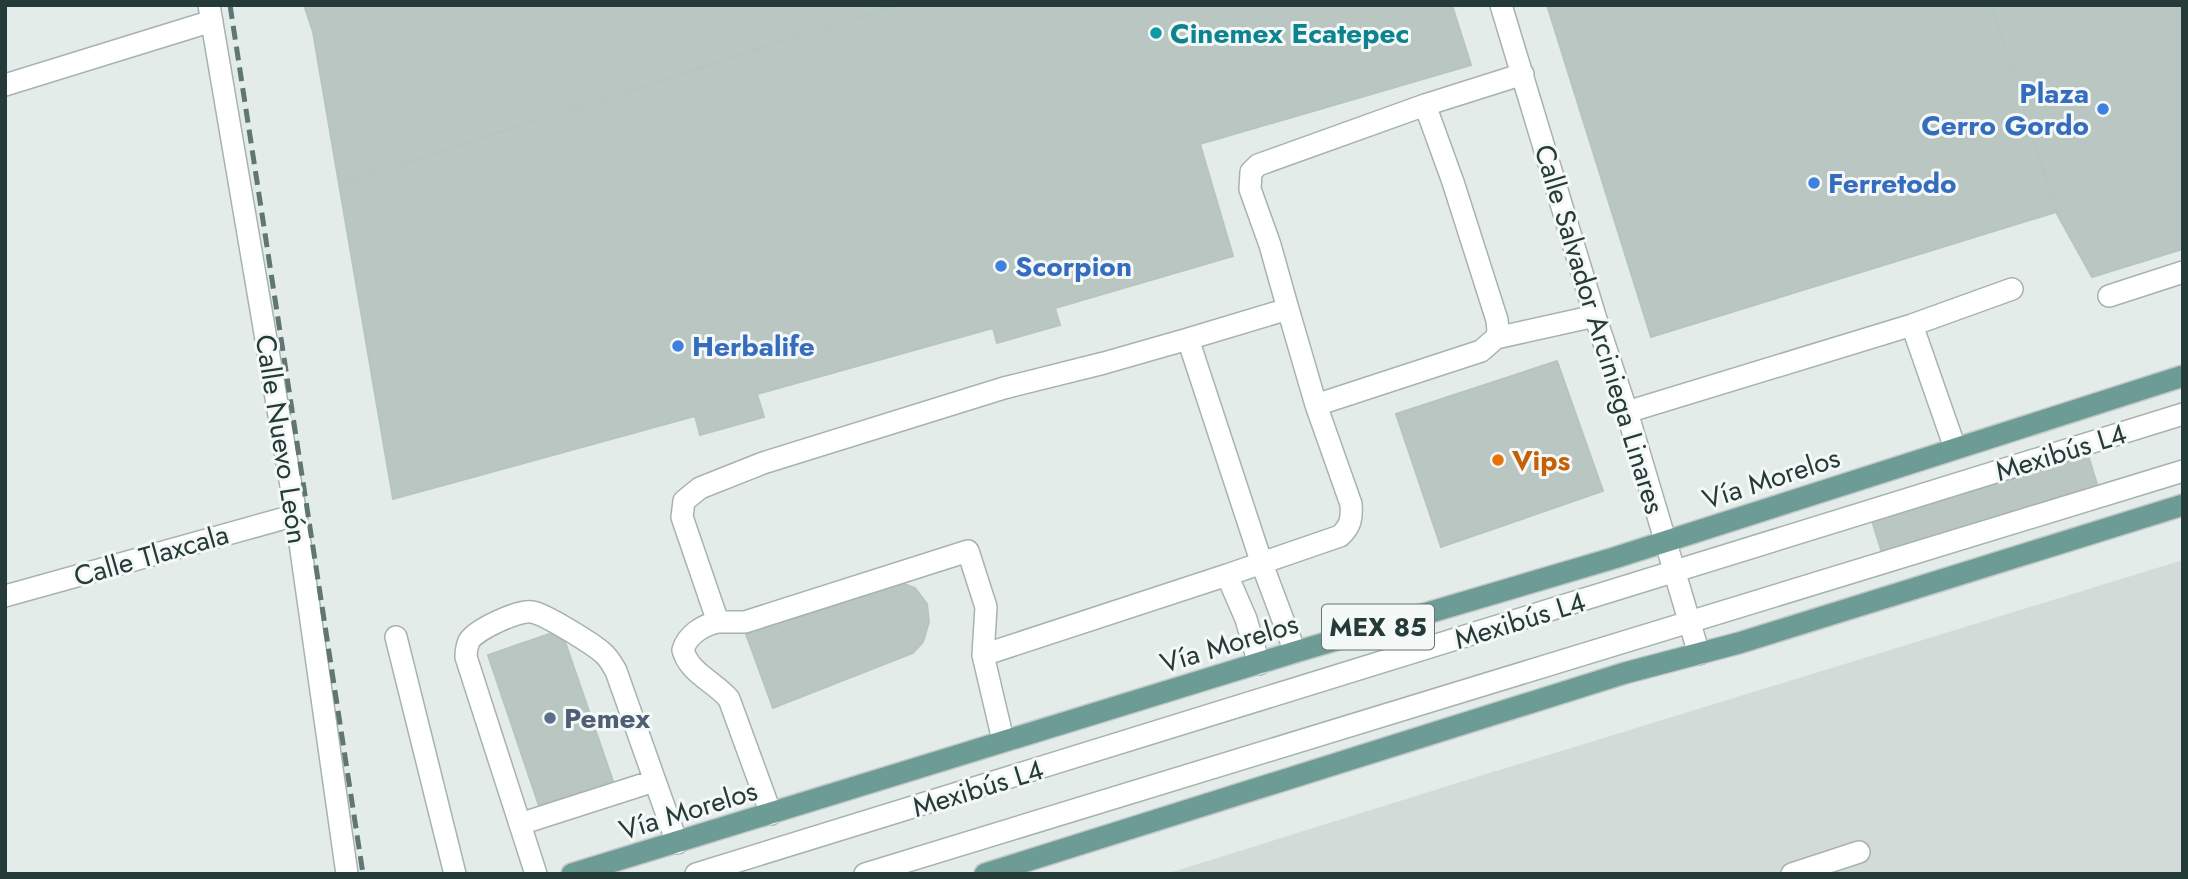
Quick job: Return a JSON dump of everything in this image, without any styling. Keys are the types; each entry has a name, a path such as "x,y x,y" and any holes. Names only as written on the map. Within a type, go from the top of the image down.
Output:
{"main road":[{"name":"Vía Morelos","path":"572,874 1003,740 1665,542 2183,376"},
{"path":"985,874 1625,673 1699,654 2183,505"}],"street":[{"name":"Calle Salvador Arciniega Linares","path":"1501,5 1699,654"},
{"path":"5,85 210,13"},
{"name":"Calle Nuevo León","path":"210,13 296,515 347,874"},
{"path":"983,656 1331,541 1349,528 1352,516 1350,504 1316,405 1270,244 1250,189 1251,172 1266,160 1523,74"},
{"path":"1316,405 1481,351 1496,338 1499,331 1453,182 1425,105"},
{"path":"2109,296 2183,272"},
{"path":"1627,411 1912,325 2012,289"},
{"path":"718,622 682,517 684,501 700,488 763,463 1004,388 1188,340 1288,309"},
{"path":"1496,338 1595,316"},
{"path":"1912,325 1955,448"},
{"path":"1188,340 1262,564 1295,652"},
{"name":"Mexibús L4","path":"696,874 2183,414"},
{"name":"Mexibús L4","path":"865,874 2183,471"},
{"name":"Calle Tlaxcala","path":"5,596 296,515"},
{"path":"771,814 729,699 694,669 682,650 691,637 706,626 718,622 745,622 968,551 986,607 983,656 1003,740"},
{"path":"1227,575 1246,620 1259,664"},
{"path":"536,874 466,657 469,641 485,627 524,613 541,615 601,651 610,660 677,842"},
{"path":"396,637 455,874"},
{"path":"520,824 654,781"},
{"path":"1792,874 1859,852"}],"shaded area":[{"path":"2183,560 2183,874 1166,874 1483,775"}],"building":[{"path":"304,5 896,5 339,184 313,32"},
{"path":"896,5 1452,5 1471,65 1200,144 1233,256 1055,308 1060,325 997,343 993,328 757,394 764,417 700,435 695,416 393,499 339,184"},
{"path":"1547,5 1991,5 2056,212 1651,337"},
{"name":"Plaza Cerro Gordo","path":"1991,5 2183,5 2183,249 2092,277 2056,212"},
{"path":"1557,361 1603,491 1441,547 1396,414"},
{"path":"2088,455 2098,487 1882,553 1872,521"},
{"path":"899,582 915,588 927,604 929,622 923,642 913,653 773,708 746,634"},
{"name":"Pemex","path":"561,630 613,781 539,806 488,655"}],"railway":[{"path":"230,5 363,874"}],"place":[{"name":"Cinemex Ecatepec","path":"1156,33"},
{"name":"Plaza Cerro Gordo","path":"2103,109"},
{"name":"Ferretodo","path":"1814,183"},
{"name":"Scorpion","path":"1001,266"},
{"name":"Herbalife","path":"678,346"},
{"name":"Vips","path":"1498,460"},
{"name":"Pemex","path":"550,718"}]}
